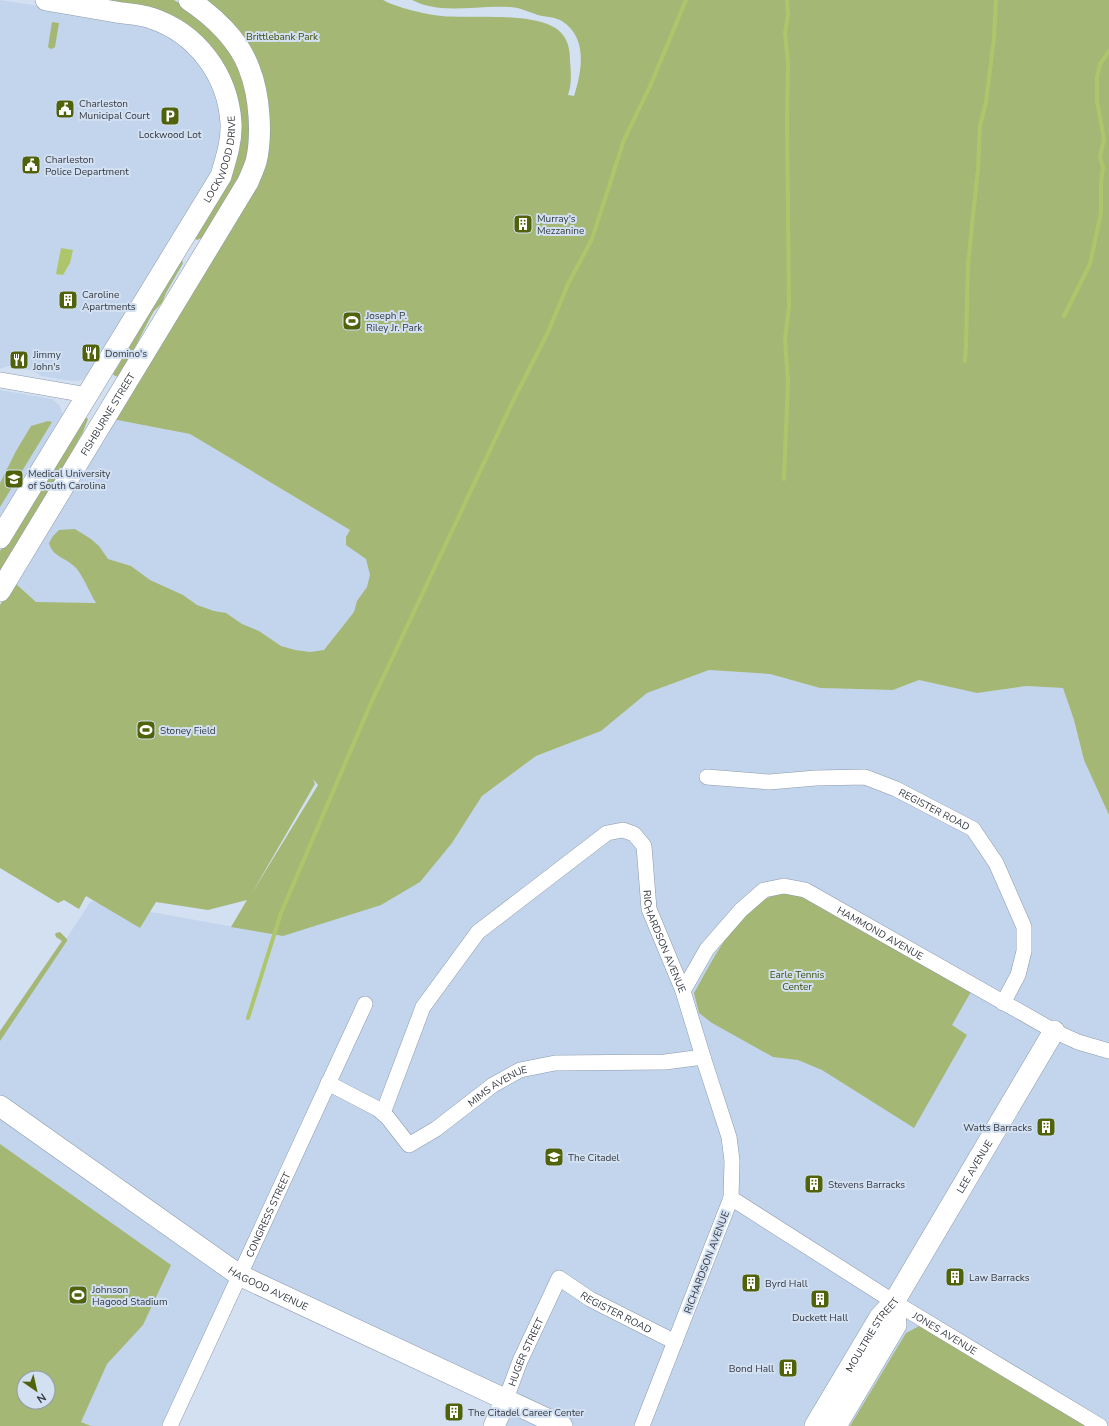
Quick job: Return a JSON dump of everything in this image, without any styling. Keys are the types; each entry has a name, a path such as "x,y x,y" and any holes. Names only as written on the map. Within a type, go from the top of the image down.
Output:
{"main road":[{"path":"0,538 180,241 202,256 248,182 256,162 260,139 258,101 249,67 236,44 220,26 201,8 189,0"},
{"name":"LOCKWOOD DRIVE","path":"56,1 150,18 168,24 187,36 199,48 210,61 220,79 227,99 231,123 230,146 220,176 180,241"},
{"name":"FISHBURNE STREET","path":"0,591 202,256"},
{"path":"88,393 121,391"},
{"name":"LEE AVENUE","path":"894,1302 1054,1031"},
{"name":"HAGOOD AVENUE","path":"0,1106 239,1275 562,1426"},
{"name":"MOULTRIE STREET","path":"815,1426 880,1317 894,1302"},
{"name":"MOULTRIE STREET","path":"836,1426 896,1325 894,1302"},
{"name":"HUGER STREET","path":"494,1426 506,1399"}],"street":[{"path":"0,380 88,393"},
{"name":"REGISTER ROAD","path":"707,778 769,782 816,778 865,777 896,789 973,829 996,862 1024,927 1024,951 1018,975 1003,1003"},
{"name":"RICHARDSON AVENUE","path":"383,1113 423,1008 478,932 607,833 623,830 634,834 644,846 649,909 683,991 729,1137 732,1161 731,1198 642,1426"},
{"name":"HAMMOND AVENUE","path":"683,991 707,949 741,910 764,890 784,886 805,890 1054,1031 1078,1042 1109,1051"},
{"name":"CONGRESS STREET","path":"174,1425 239,1275 365,1004"},
{"name":"MIMS AVENUE","path":"328,1083 367,1102 383,1113 409,1144 436,1130 493,1085 520,1070 555,1063 665,1062 703,1056"},
{"name":"JONES AVENUE","path":"731,1198 894,1302 1100,1426"},
{"name":"REGISTER ROAD","path":"559,1278 590,1299 675,1342"},
{"name":"HUGER STREET","path":"506,1399 520,1361 559,1278"}],"shaded area":[{"path":"0,0 133,20 147,24 194,51 223,106 218,164 86,378 78,381 41,376 34,371 8,366 0,369"},
{"path":"61,248 73,250 70,263 63,275 56,274"},
{"name":"Medical University of South Carolina","path":"0,390 52,399 60,406 63,415 0,526"},
{"path":"112,419 190,434 403,562 320,706 109,604 36,602 14,582"},
{"name":"The Citadel","path":"709,670 770,674 820,688 893,690 919,680 977,693 1026,686 1063,688 1074,720 1084,760 1109,815 1109,1426 494,1426 506,1399 239,1275 170,1426 0,1426 0,1039 91,901 283,936 452,843 482,796 536,756 601,731 646,693"}],"green space":[{"path":"89,0 174,0 197,13 239,63 254,122 246,168 206,236 197,240 193,237 226,178 217,57"},
{"name":"Brittlebank Park","path":"199,0 383,0 403,8 436,15 454,17 506,17 540,22 554,27 567,41 571,74 568,95 574,96 581,66 581,56 576,36 562,21 513,7 439,8 427,6 412,0 1109,0 1109,815 1084,760 1074,720 1063,688 1026,686 977,693 919,680 893,690 820,688 770,674 709,670 647,693 601,731 536,756 482,796 452,843 420,882 381,905 283,936 231,927 247,900 208,910 156,902 140,928 86,896 79,909 64,900 58,903 0,868 0,605 14,582 36,602 96,603 78,571 72,564 57,555 51,548 49,543 59,530 75,529 99,546 108,559 131,566 150,580 183,595 197,605 214,611 226,613 242,624 259,631 281,646 295,650 310,652 324,650 354,612 357,601 367,587 370,575 366,559 346,545 346,537 350,530 190,434 112,419 252,186 264,104","holes":["313,779 318,785 252,893 315,784"]},
{"path":"52,22 59,23 55,47 52,49 48,47"},
{"path":"182,260 183,263 162,303 154,311 150,318 120,377 115,376 113,374"},
{"path":"84,416 88,419 83,432 0,579 0,551 49,469"},
{"path":"48,421 52,422 0,507 0,483 16,451 31,426"},
{"name":"Earle Tennis Center","path":"796,892 972,990 952,1025 967,1035 914,1128 822,1070 798,1060 773,1057 712,1023 699,1013 694,993 728,935 739,921 751,909 764,900 780,893"},
{"path":"60,932 67,939 67,941 0,1041 0,1031 62,941 56,937 55,934"},
{"name":"Johnson Hagood Stadium","path":"0,1144 171,1265 143,1325 107,1364 81,1422 91,1426 0,1426"},
{"path":"925,1323 1094,1426 850,1426 906,1333"}],"waterway":[{"path":"248,1018 281,913 371,703 514,399 549,330 568,284 592,239 624,140 651,84 686,0"},
{"path":"784,479 788,381 785,339 789,306 787,121 788,63 785,33 788,15 787,0"},
{"path":"965,361 968,264 978,169 980,126 986,102 994,38 996,0"},
{"path":"1064,316 1090,264 1101,213 1101,183 1103,167 1100,157 1104,139 1097,101 1097,78 1100,64 1109,51"}],"place":[{"name":"Charleston Municipal Court","path":"65,109"},
{"name":"Lockwood Lot","path":"170,116"},
{"name":"Charleston Police Department","path":"31,165"},
{"name":"Murray's Mezzanine","path":"523,224"},
{"name":"Caroline Apartments","path":"68,300"},
{"name":"Joseph P. Riley Jr. Park","path":"352,321"},
{"name":"Domino's","path":"91,353"},
{"name":"Jimmy John's","path":"19,360"},
{"name":"Medical University of South Carolina","path":"14,479"},
{"name":"Stoney Field","path":"146,730"},
{"name":"Watts Barracks","path":"1046,1127"},
{"name":"The Citadel","path":"554,1157"},
{"name":"Stevens Barracks","path":"814,1184"},
{"name":"Law Barracks","path":"955,1277"},
{"name":"Byrd Hall","path":"751,1283"},
{"name":"Johnson Hagood Stadium","path":"78,1295"},
{"name":"Duckett Hall","path":"820,1299"},
{"name":"Bond Hall","path":"788,1368"},
{"name":"The Citadel Career Center","path":"454,1412"}]}
